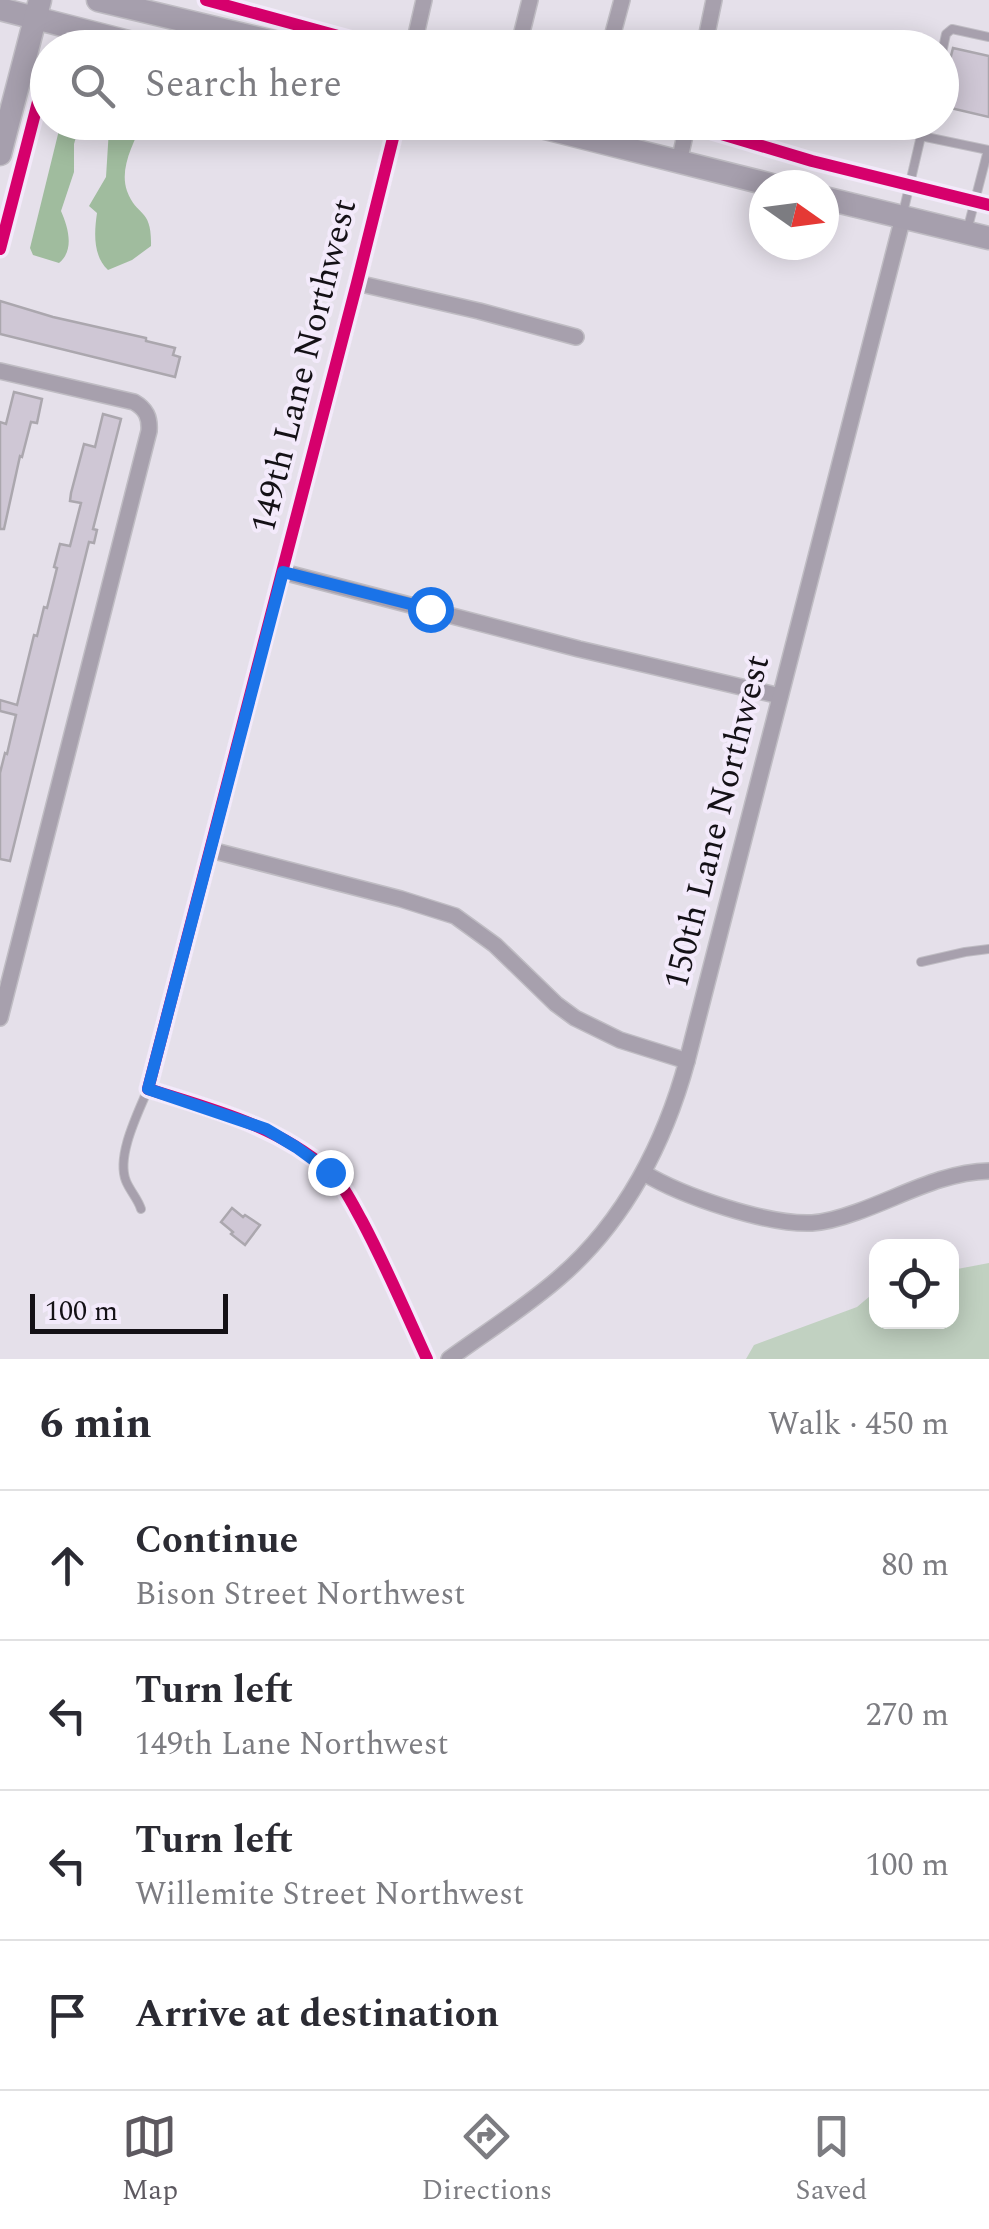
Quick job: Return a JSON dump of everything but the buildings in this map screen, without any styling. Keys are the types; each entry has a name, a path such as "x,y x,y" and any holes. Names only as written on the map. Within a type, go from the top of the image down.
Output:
{"main road":[{"path":"98,0 224,30"},
{"path":"4,13 38,10 98,30"},
{"path":"0,154 30,40"},
{"path":"593,140 749,179"},
{"path":"839,202 978,235"}],"street":[{"path":"417,30 424,0"},
{"path":"522,30 530,0"},
{"path":"614,30 622,0"},
{"path":"708,30 714,0"},
{"name":"149th Lane Northwest","path":"148,1089 393,140"},
{"path":"679,162 684,140"},
{"name":"150th Lane Northwest","path":"448,1359 563,1274 604,1230 644,1173 664,1133 687,1060 902,218"},
{"path":"358,283 576,336"},
{"path":"0,370 134,402 144,408 150,421 0,1018"},
{"path":"283,572 579,649 780,696"},
{"path":"210,850 455,916 496,945 575,1018 620,1040 687,1060"},
{"path":"148,1089 266,1129 330,1172 348,1194 375,1245 428,1359"},
{"path":"644,1173 734,1209 767,1218 814,1222 857,1212 945,1178 989,1171"}],"lane":[{"path":"959,31 989,37"},
{"path":"902,218 920,140"},
{"path":"940,140 988,150 978,235"},
{"path":"921,962 989,949"},
{"path":"141,1209 125,1180 123,1166 129,1136 148,1089"}],"shaded area":[{"path":"57,140 75,140 74,172 61,211 68,231 67,252 59,263 33,255 30,248"},
{"path":"108,140 135,140 125,182 131,200 149,225 151,246 108,270 97,251 97,213 89,206 106,177"},
{"path":"989,1263 989,1359 746,1359 754,1345 857,1307 869,1297 869,1329 959,1329 959,1269"}],"cycle path":[{"path":"206,0 316,30"},
{"path":"0,249 30,133"},
{"path":"393,140 148,1089 265,1130 328,1170 362,1221 427,1359"},
{"path":"741,140 989,205"}],"route":[{"path":"330,1172 266,1129 148,1089 283,572 430,609"}]}
